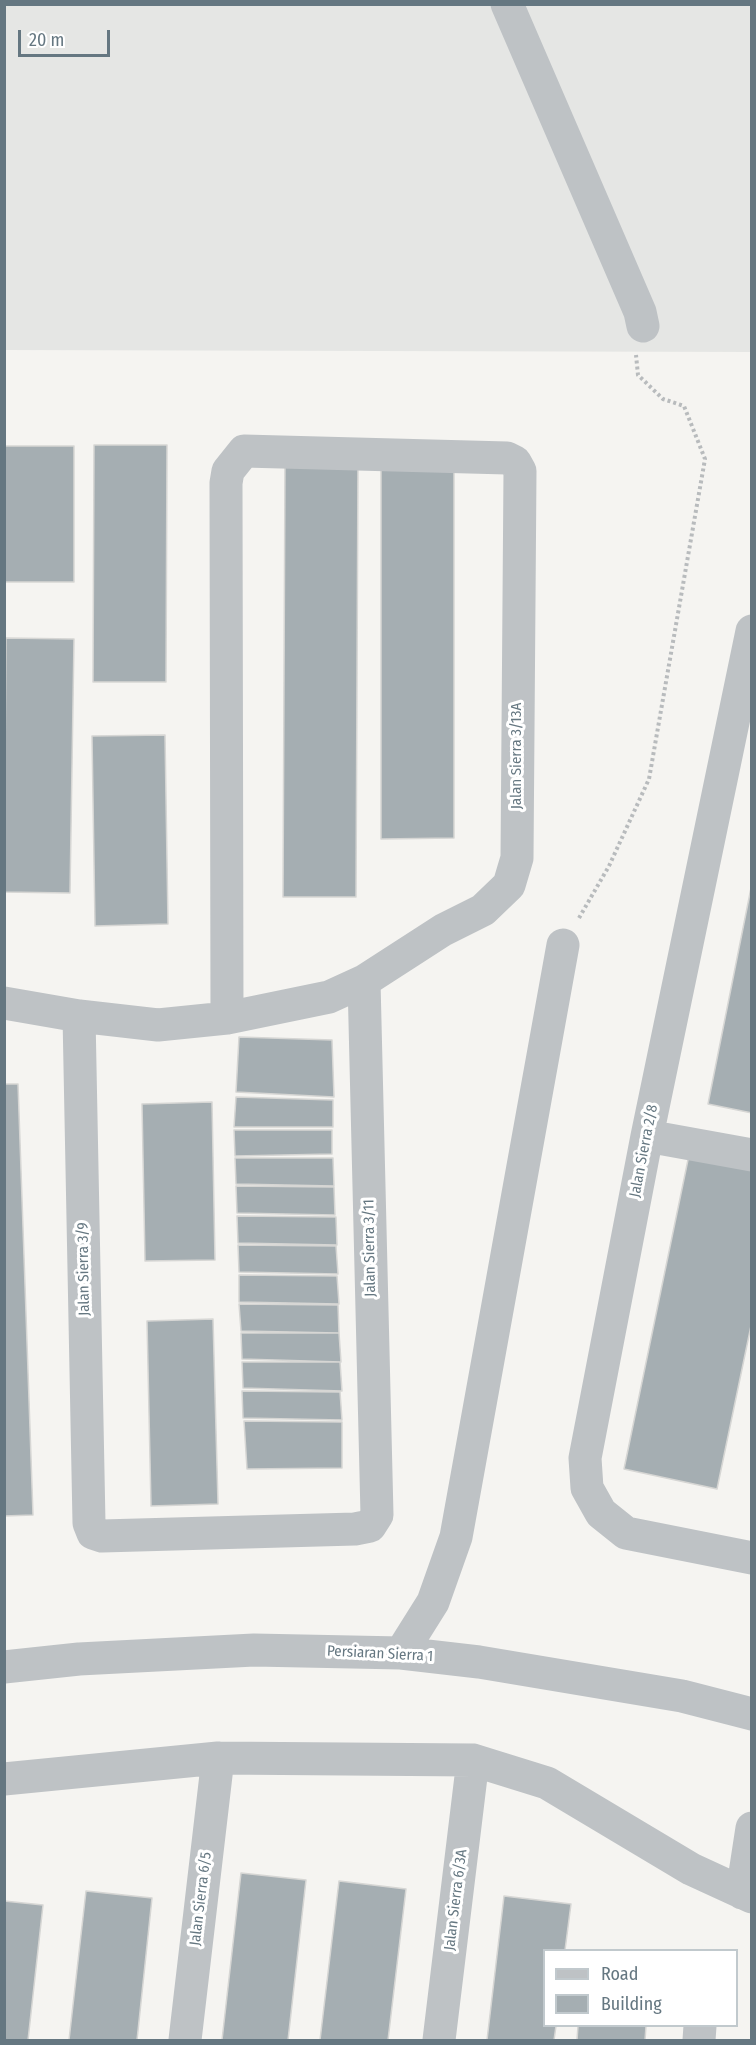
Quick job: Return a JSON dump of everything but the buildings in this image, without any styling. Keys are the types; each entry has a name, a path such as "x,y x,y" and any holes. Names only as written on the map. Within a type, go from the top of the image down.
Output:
{"street":[{"path":"507,4 640,312 643,326"},
{"name":"Jalan Sierra 3/13A","path":"4,1003 79,1016 158,1025 227,1018 329,997 364,981 443,930 483,910 509,885 517,858 520,471 515,462 507,458 244,451 228,471 226,483 227,1018"},
{"name":"Jalan Sierra 2/8","path":"752,631 647,1137 585,1458 587,1488 601,1513 626,1533 752,1558"},
{"path":"401,1653 433,1602 456,1537 563,945"},
{"name":"Jalan Sierra 3/11","path":"89,1523 93,1533 102,1536 355,1529 370,1526 376,1515 364,981"},
{"name":"Jalan Sierra 3/9","path":"79,1016 89,1523"},
{"path":"647,1137 752,1155"},
{"name":"Persiaran Sierra 1","path":"4,1667 79,1659 254,1650 401,1653 479,1662 682,1696 752,1714"},
{"path":"4,1779 218,1758 473,1760 547,1783 691,1869 747,1895 752,1828"},
{"name":"Jalan Sierra 6/5","path":"185,2040 218,1758"},
{"name":"Jalan Sierra 6/3A","path":"439,2040 473,1760"}],"path":[{"path":"563,945 609,866 649,779 705,459 684,406 663,399 638,375 635,350 643,326"}],"shaded area":[{"path":"5,5 751,5 751,352 5,350"}]}
